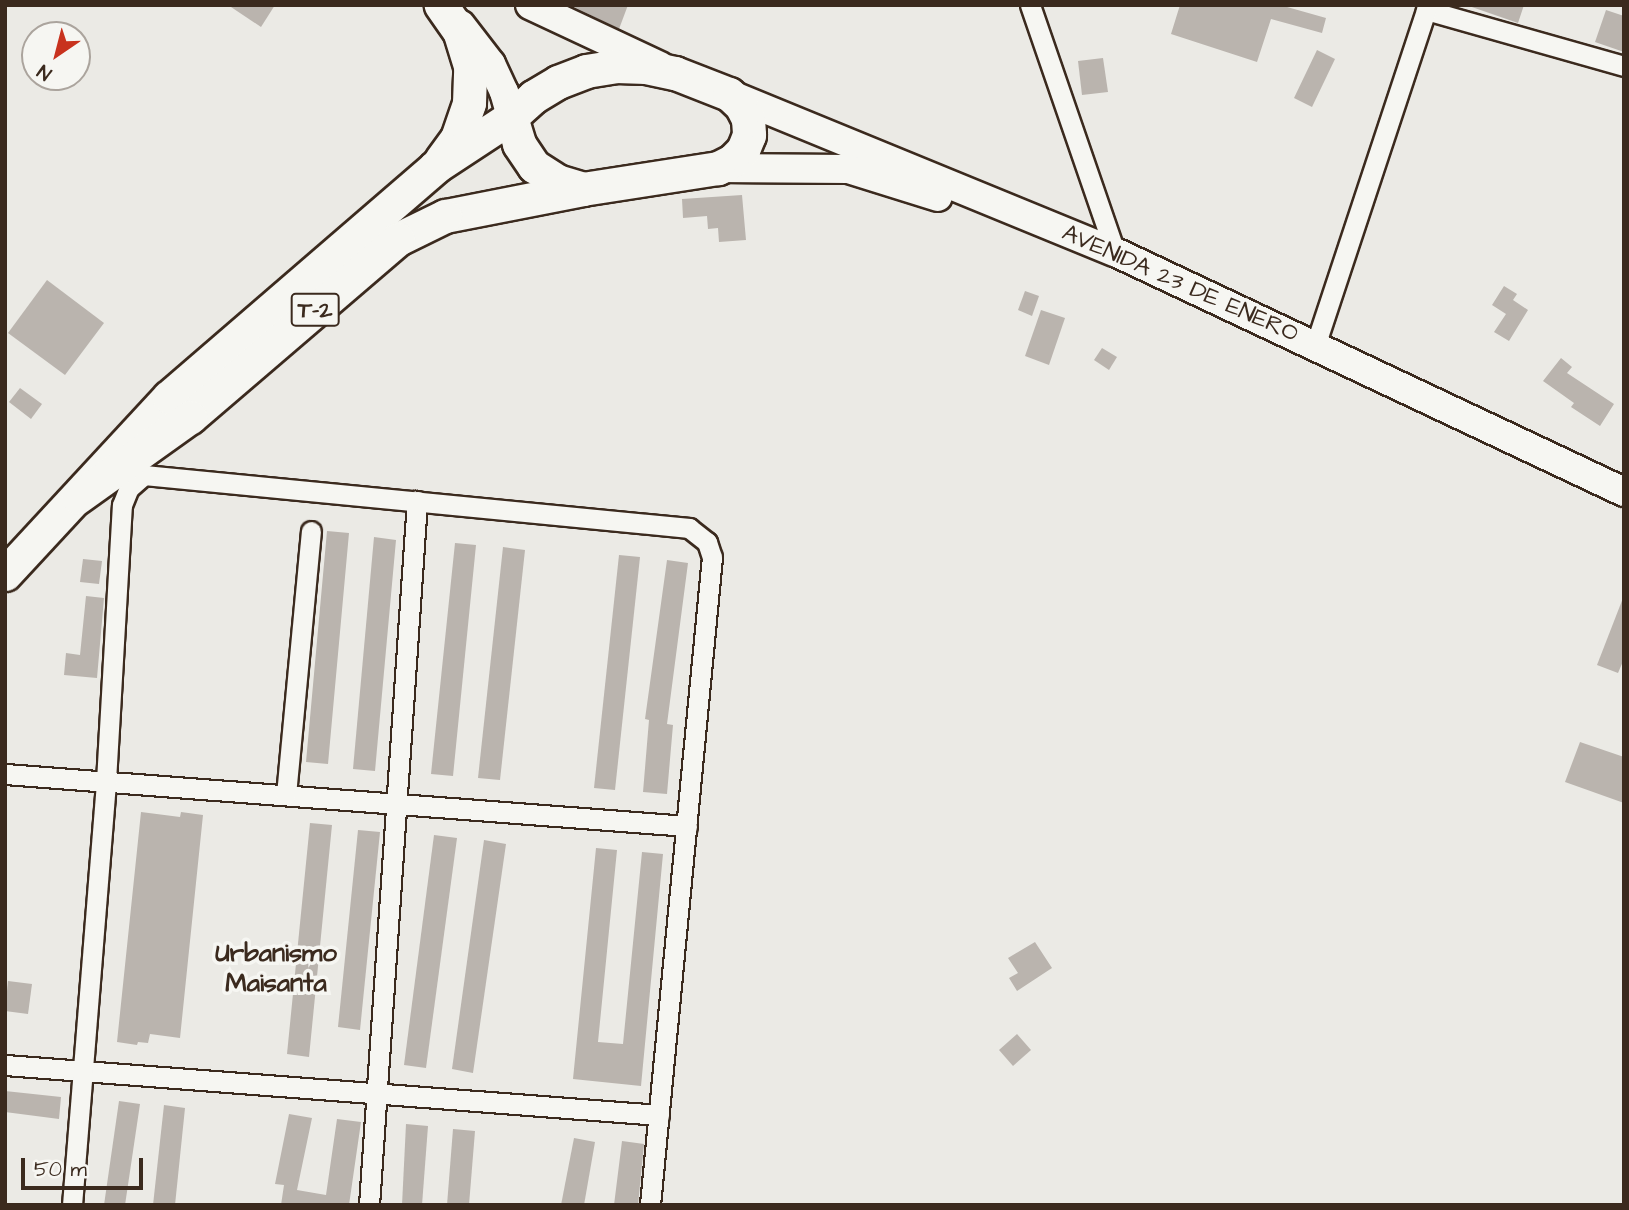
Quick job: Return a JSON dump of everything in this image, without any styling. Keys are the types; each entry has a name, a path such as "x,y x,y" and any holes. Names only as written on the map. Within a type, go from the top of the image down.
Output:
{"highway":[{"name":"T-2","path":"435,167 457,138 469,103 470,66 459,31 442,5"},
{"name":"T-2","path":"5,574 169,397 435,167 511,117 533,97 558,82 586,71 636,67 675,73 729,94"},
{"path":"718,168 738,156 748,135 748,119 741,105 729,94"},
{"name":"T-2","path":"511,117 519,144 534,166 557,181 583,189"},
{"name":"T-2","path":"78,497 190,417 397,239 445,216 583,189 718,168"}],"main road":[{"path":"442,5 474,39 491,64 504,92 511,117"},
{"path":"530,5 675,73"},
{"name":"AVENIDA 23 DE ENERO","path":"729,94 1115,252 1624,492"},
{"name":"AVENIDA 23 DE ENERO","path":"718,168 848,169 909,187 992,217 1113,270 1624,509"}],"street":[{"path":"1030,5 1115,252"},
{"path":"1315,346 1427,8 1624,66"},
{"path":"72,1205 106,781 122,505 136,481 144,475 689,527 703,536 712,557 650,1205"},
{"path":"369,1205 417,501"},
{"path":"286,795 310,531"},
{"path":"5,774 687,826"},
{"path":"5,1065 659,1115"}],"building":[{"path":"228,5 275,5 261,27"},
{"path":"570,5 628,5 619,29"},
{"path":"1180,5 1280,5 1326,18 1322,33 1271,19 1257,62 1171,34"},
{"path":"1466,5 1524,5 1518,23"},
{"path":"1606,10 1624,16 1624,52 1595,42"},
{"path":"1317,50 1335,59 1312,107 1294,98"},
{"path":"1103,58 1108,92 1082,95 1078,61"},
{"path":"742,195 746,240 719,242 718,228 708,229 707,216 683,218 682,199"},
{"path":"47,280 104,323 65,375 8,333"},
{"path":"1504,286 1517,294 1513,300 1528,310 1509,341 1494,332 1506,314 1492,305"},
{"path":"1025,291 1039,296 1032,316 1018,310"},
{"path":"1041,310 1065,318 1049,365 1025,356"},
{"path":"1102,348 1117,357 1109,370 1094,360"},
{"path":"1561,358 1572,367 1567,373 1614,404 1600,426 1571,407 1574,403 1543,381"},
{"path":"20,388 42,404 31,419 9,402"},
{"path":"327,531 349,533 328,764 306,762"},
{"path":"374,537 396,540 375,771 353,769"},
{"path":"455,543 476,545 453,776 431,774"},
{"path":"503,547 525,550 500,780 478,778"},
{"path":"619,555 640,557 615,790 594,788"},
{"path":"83,559 102,561 99,584 80,582"},
{"path":"667,560 688,563 667,724 673,725 667,794 643,792 649,720 645,719"},
{"path":"86,596 104,598 97,678 64,675 66,653 80,655"},
{"path":"1623,598 1624,659 1618,673 1597,665"},
{"path":"1580,742 1624,757 1624,803 1565,782"},
{"path":"141,812 180,817 181,812 203,815 180,1038 150,1034 148,1043 138,1042 137,1045 117,1042"},
{"path":"310,823 332,825 309,1057 287,1054"},
{"path":"358,830 380,832 360,1030 338,1027"},
{"path":"434,835 457,838 426,1068 404,1065"},
{"path":"484,840 506,844 473,1073 452,1069"},
{"path":"596,848 617,850 598,1042 623,1044 642,852 663,854 641,1086 573,1079"},
{"path":"1035,942 1052,968 1017,991 1009,978 1018,973 1008,958"},
{"path":"8,981 32,984 28,1014 5,1011"},
{"path":"1017,1034 1031,1050 1013,1066 999,1050"},
{"path":"5,1091 61,1097 59,1119 5,1112"},
{"path":"119,1101 140,1104 125,1205 104,1205"},
{"path":"164,1105 185,1108 175,1205 153,1205"},
{"path":"289,1114 312,1118 297,1190 326,1195 337,1119 361,1122 349,1205 281,1205 284,1185 275,1184"},
{"path":"406,1124 428,1126 422,1205 402,1205"},
{"path":"453,1129 475,1131 469,1205 447,1205"},
{"path":"574,1138 595,1142 584,1205 561,1205"},
{"path":"622,1141 644,1144 638,1205 614,1205"}],"district":[{"name":"Urbanismo Maisanta","path":"276,969"}]}
